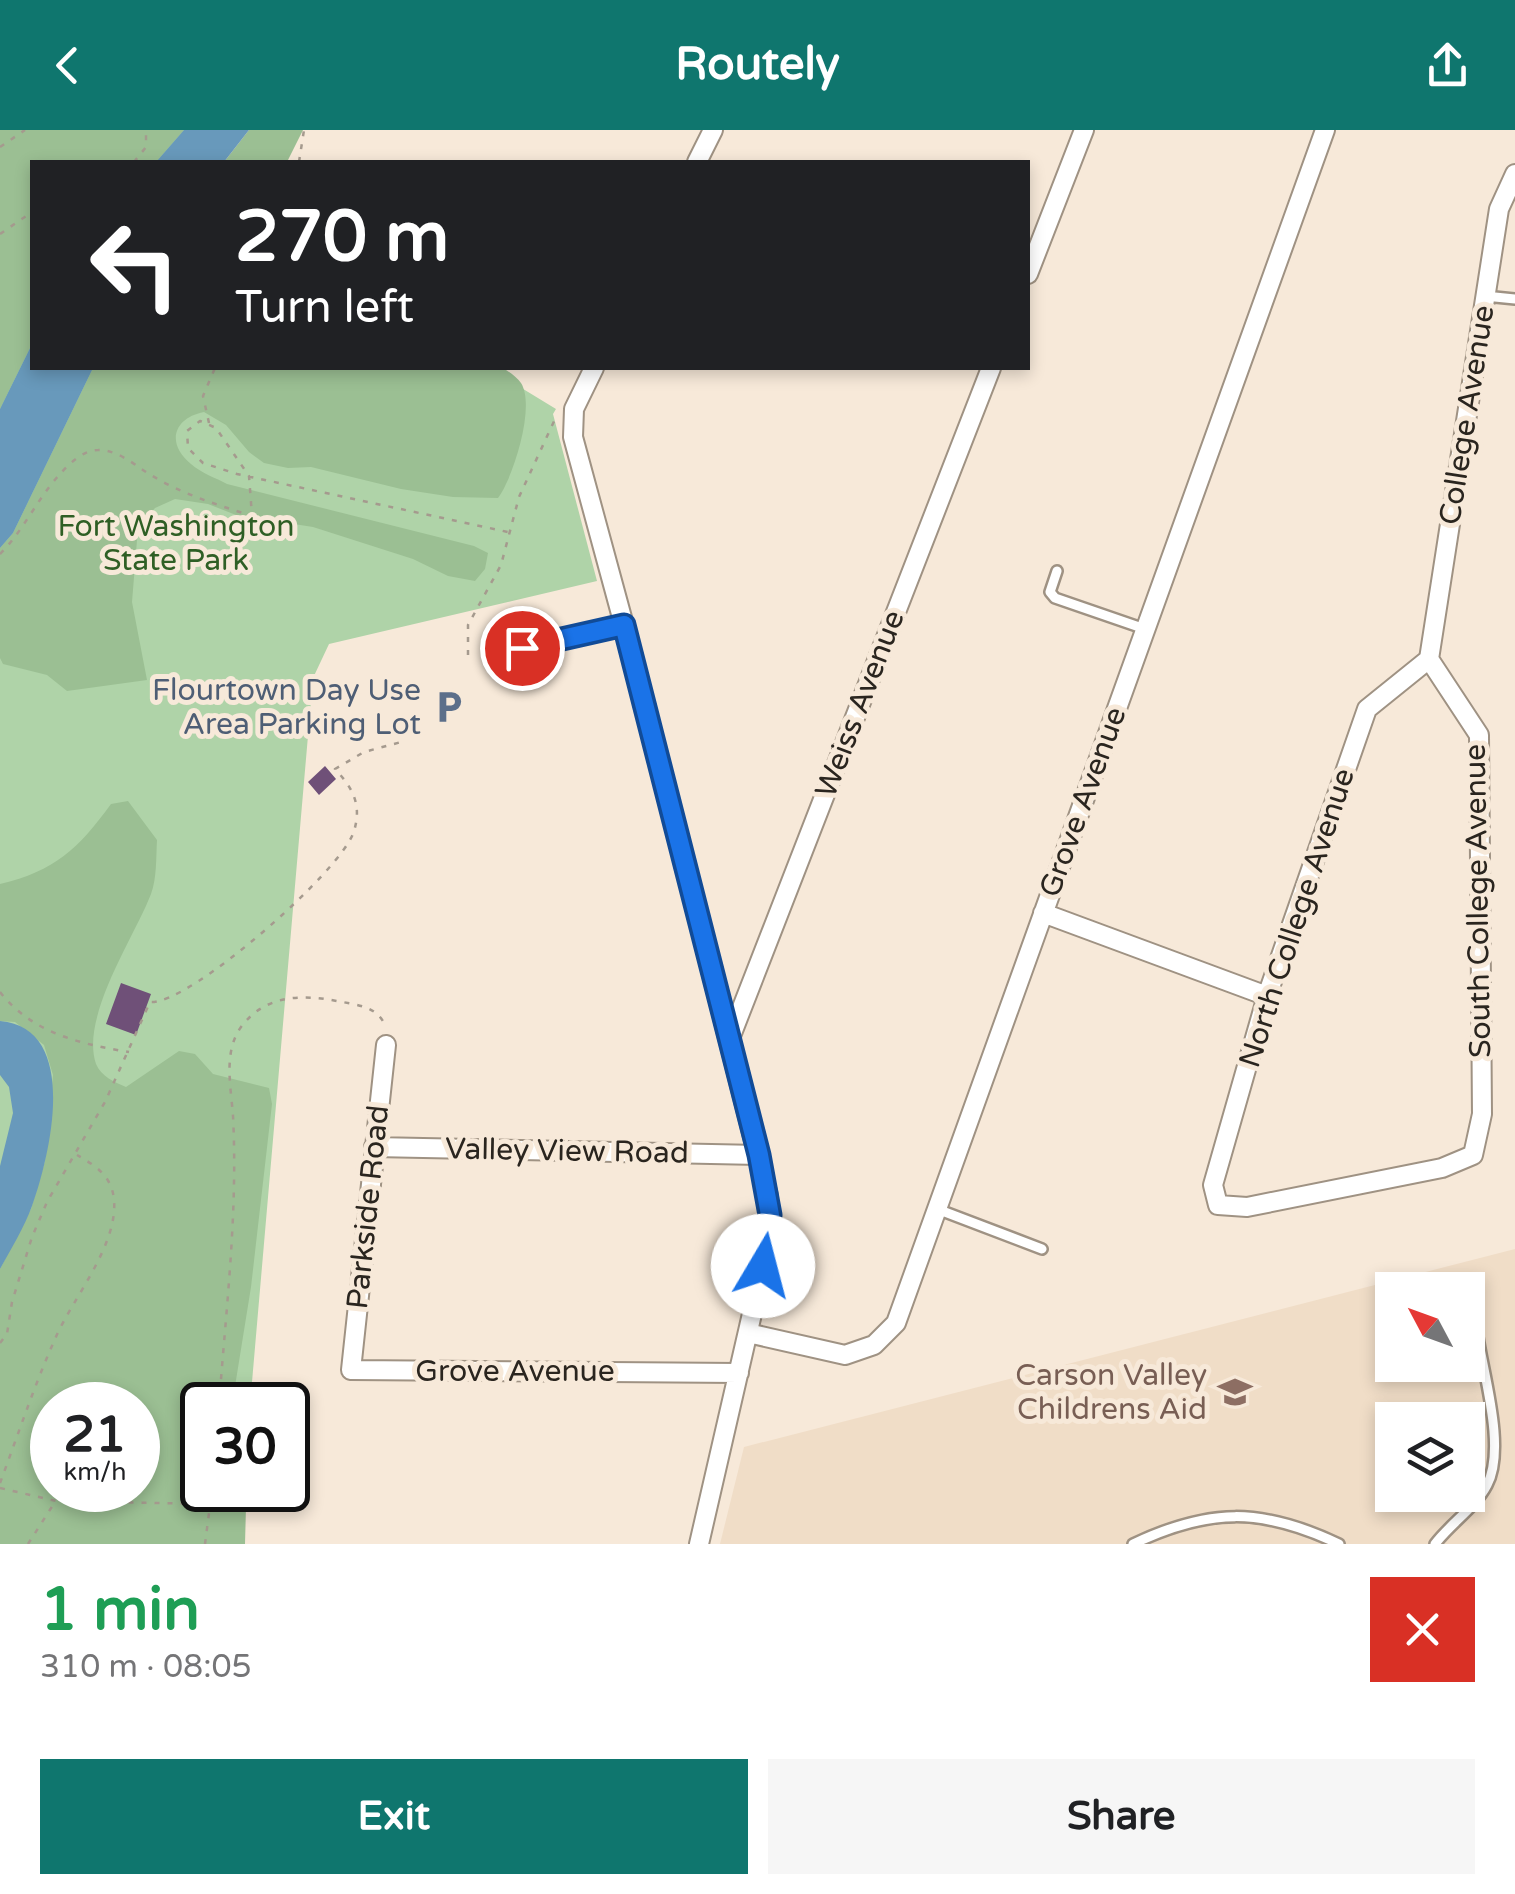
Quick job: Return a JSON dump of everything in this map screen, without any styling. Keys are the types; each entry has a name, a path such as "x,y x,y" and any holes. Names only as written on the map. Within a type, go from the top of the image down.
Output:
{"street":[{"path":"698,160 713,130"},
{"path":"1030,269 1084,130"},
{"name":"Grove Avenue","path":"748,1333 845,1355 874,1345 896,1322 1325,130"},
{"name":"College Avenue","path":"1429,659 1498,209 1515,174"},
{"path":"593,370 574,409 572,437 624,625 768,1196 769,1226 748,1333 699,1544"},
{"name":"Weiss Avenue","path":"729,1041 990,370"},
{"name":"North College Avenue","path":"1218,1205 1213,1186 1267,996 1367,709 1429,659"},
{"name":"South College Avenue","path":"1218,1205 1247,1207 1442,1168 1473,1155 1482,1114 1479,735 1429,659"},
{"path":"1043,913 1267,996"},
{"name":"Parkside Road","path":"351,1370 386,1044"},
{"name":"Valley View Road","path":"374,1147 759,1155"},
{"name":"Grove Avenue","path":"351,1370 738,1373"}],"lane":[{"path":"1485,296 1515,299"},
{"path":"1057,570 1050,592 1056,598 1145,629"},
{"path":"502,656 549,640 624,625"},
{"path":"937,1208 1042,1249"},
{"path":"1435,1544 1475,1501 1494,1466 1495,1444 1485,1381"},
{"path":"1133,1544 1167,1528 1222,1514 1271,1519 1338,1544"}],"path":[{"path":"0,147 25,130"},
{"path":"136,160 146,147 146,130"},
{"path":"299,160 304,130"},
{"path":"0,234 30,213"},
{"path":"0,554 13,542 56,478 76,458 98,450 126,458 185,494 252,516 249,476 209,423 203,396 213,370"},
{"path":"468,656 468,625 501,566 519,497 558,411"},
{"path":"209,423 200,422 187,431 188,448 203,462 249,476 508,532"},
{"path":"330,773 364,752 405,741"},
{"path":"0,1343 7,1334 12,1302 47,1202 130,1052 150,1002 166,1000 237,952 339,858 353,834 357,807 353,789 335,769"},
{"path":"0,992 44,1029 80,1044 130,1052"},
{"path":"220,1382 232,1198 229,1052 234,1040 240,1028 263,1005 290,996 369,1008 386,1025 386,1044"},
{"path":"30,1494 0,1485 55,1337 108,1238 114,1203 110,1183 98,1168 76,1154"},
{"path":"28,1544 49,1512"},
{"path":"205,1544 209,1512"}],"shaded area":[{"name":"Carson Valley Childrens Aid","path":"1515,1249 1515,1544 720,1544 744,1447 1375,1285 1375,1382 1485,1382 1485,1272 1425,1272"}],"green space":[{"name":"Fort Washington State Park","path":"0,130 220,130 199,160 30,160 30,370 492,370 556,409 553,414 597,581 329,644 313,678 252,1382 180,1382 180,1512 242,1512 241,1544 0,1544"},
{"path":"0,130 184,130 158,160 30,160 30,348 0,409"},
{"path":"249,130 303,130 288,160 226,160"},
{"path":"92,370 506,370 521,383 525,394 524,424 516,459 498,498 453,497 311,467 264,463 226,425 204,412 185,420 176,440 183,456 199,470 227,484 474,546 488,553 485,569 475,581 448,576 413,559 313,527 236,515 208,504 175,499 155,508 138,528 132,602 147,680 67,691 47,675 3,664 0,548 13,533"},
{"path":"128,801 157,840 151,894 111,978 95,1024 93,1045 98,1068 126,1087 179,1051 195,1054 213,1074 269,1088 272,1104 236,1382 180,1382 180,1512 246,1512 245,1544 0,1544 0,1269 31,1209 45,1161 53,1075 44,1045 15,1022 0,1021 0,884 51,865 87,834 111,804"}],"water":[{"path":"184,130 249,130 226,160 158,160"},
{"path":"30,348 30,370 92,370 13,533 0,548 0,409"},
{"path":"0,1021 25,1029 42,1046 53,1097 39,1184 25,1222 0,1269 0,1166 13,1113 9,1087 0,1075"}],"building":[{"path":"325,766 336,779 319,795 308,782"},
{"path":"121,983 151,994 136,1035 106,1024"}],"place":[{"name":"Flourtown Day Use Area Parking Lot","path":"449,707"},
{"name":"Carson Valley Childrens Aid","path":"1235,1392"}],"route":[{"path":"522,648 624,625 768,1196 770,1215 763,1266"}]}
